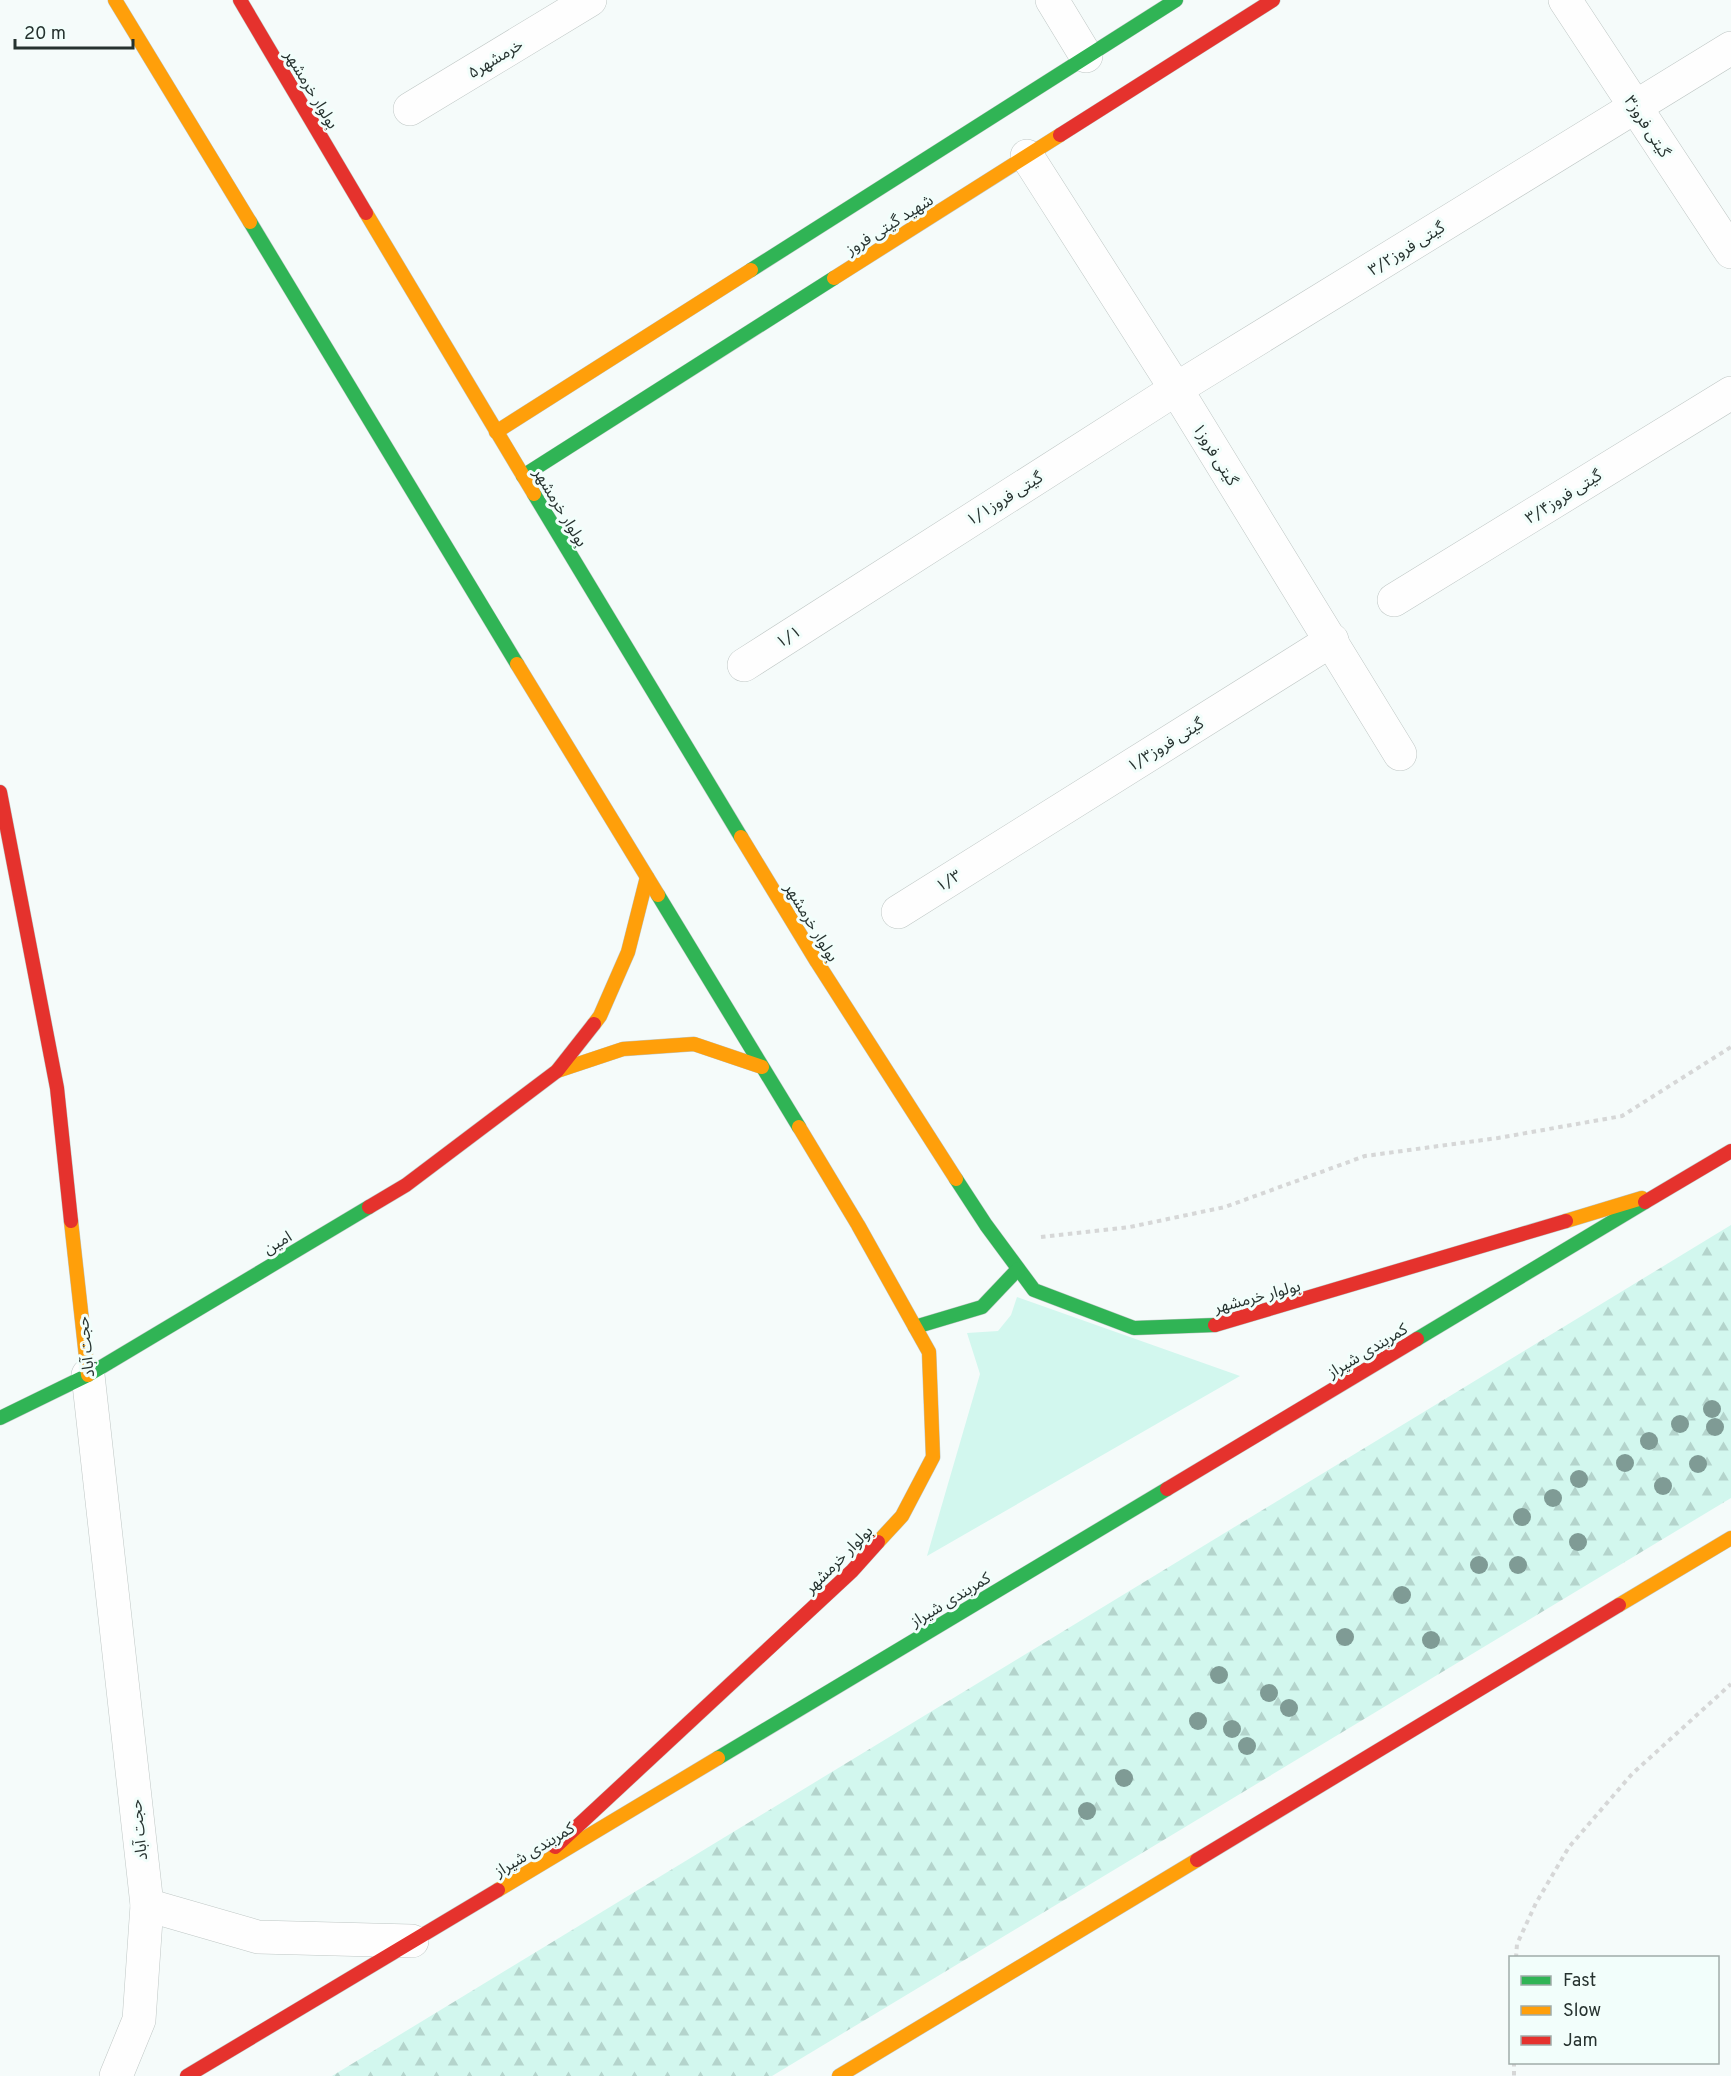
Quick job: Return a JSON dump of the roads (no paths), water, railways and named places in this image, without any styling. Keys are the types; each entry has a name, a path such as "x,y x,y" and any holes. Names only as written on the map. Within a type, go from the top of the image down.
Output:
{"main road":[{"name":"بولوار خرمشهر","path":"115,0 858,1224 929,1352 933,1456 902,1516 852,1571 529,1871"},
{"name":"بولوار خرمشهر","path":"240,0 496,432 817,962 998,1242 1034,1290 1134,1328 1219,1325 1663,1191"},
{"path":"496,432 1176,0"},
{"name":"شهید گیتی فروز","path":"523,476 1273,0"},
{"name":"حجت آباد","path":"0,792 57,1088 88,1375"},
{"path":"557,1071 600,1016 628,952 647,878"},
{"path":"557,1071 623,1049 694,1044 762,1067"},
{"name":"امین","path":"0,1418 88,1375 406,1185 557,1071"},
{"name":"کمربندی شیراز","path":"187,2076 1731,1151"},
{"path":"915,1327 982,1307 1018,1269"},
{"path":"839,2076 1731,1538"}],"street":[{"path":"1052,0 1086,56"},
{"name":"۳گیتی فروز","path":"1565,0 1731,252"},
{"name":"خرمشهر۵","path":"410,110 585,3"},
{"name":"۳/۲گیتی فروز","path":"1176,389 1731,48"},
{"name":"۱گیتی فروز","path":"1027,156 1176,389 1400,754"},
{"name":"۱/۱گیتی فروز","path":"833,608 1176,389"},
{"name":"۳/۴گیتی فروز","path":"1394,600 1731,393"},
{"name":"۱/۱","path":"744,665 833,608"},
{"name":"۱/۳گیتی فروز","path":"999,848 1332,640"},
{"name":"۱/۳","path":"898,912 999,848"},
{"name":"حجت آباد","path":"88,1375 147,1905 139,2020 116,2076"},
{"path":"147,1905 258,1938 412,1941"}]}
